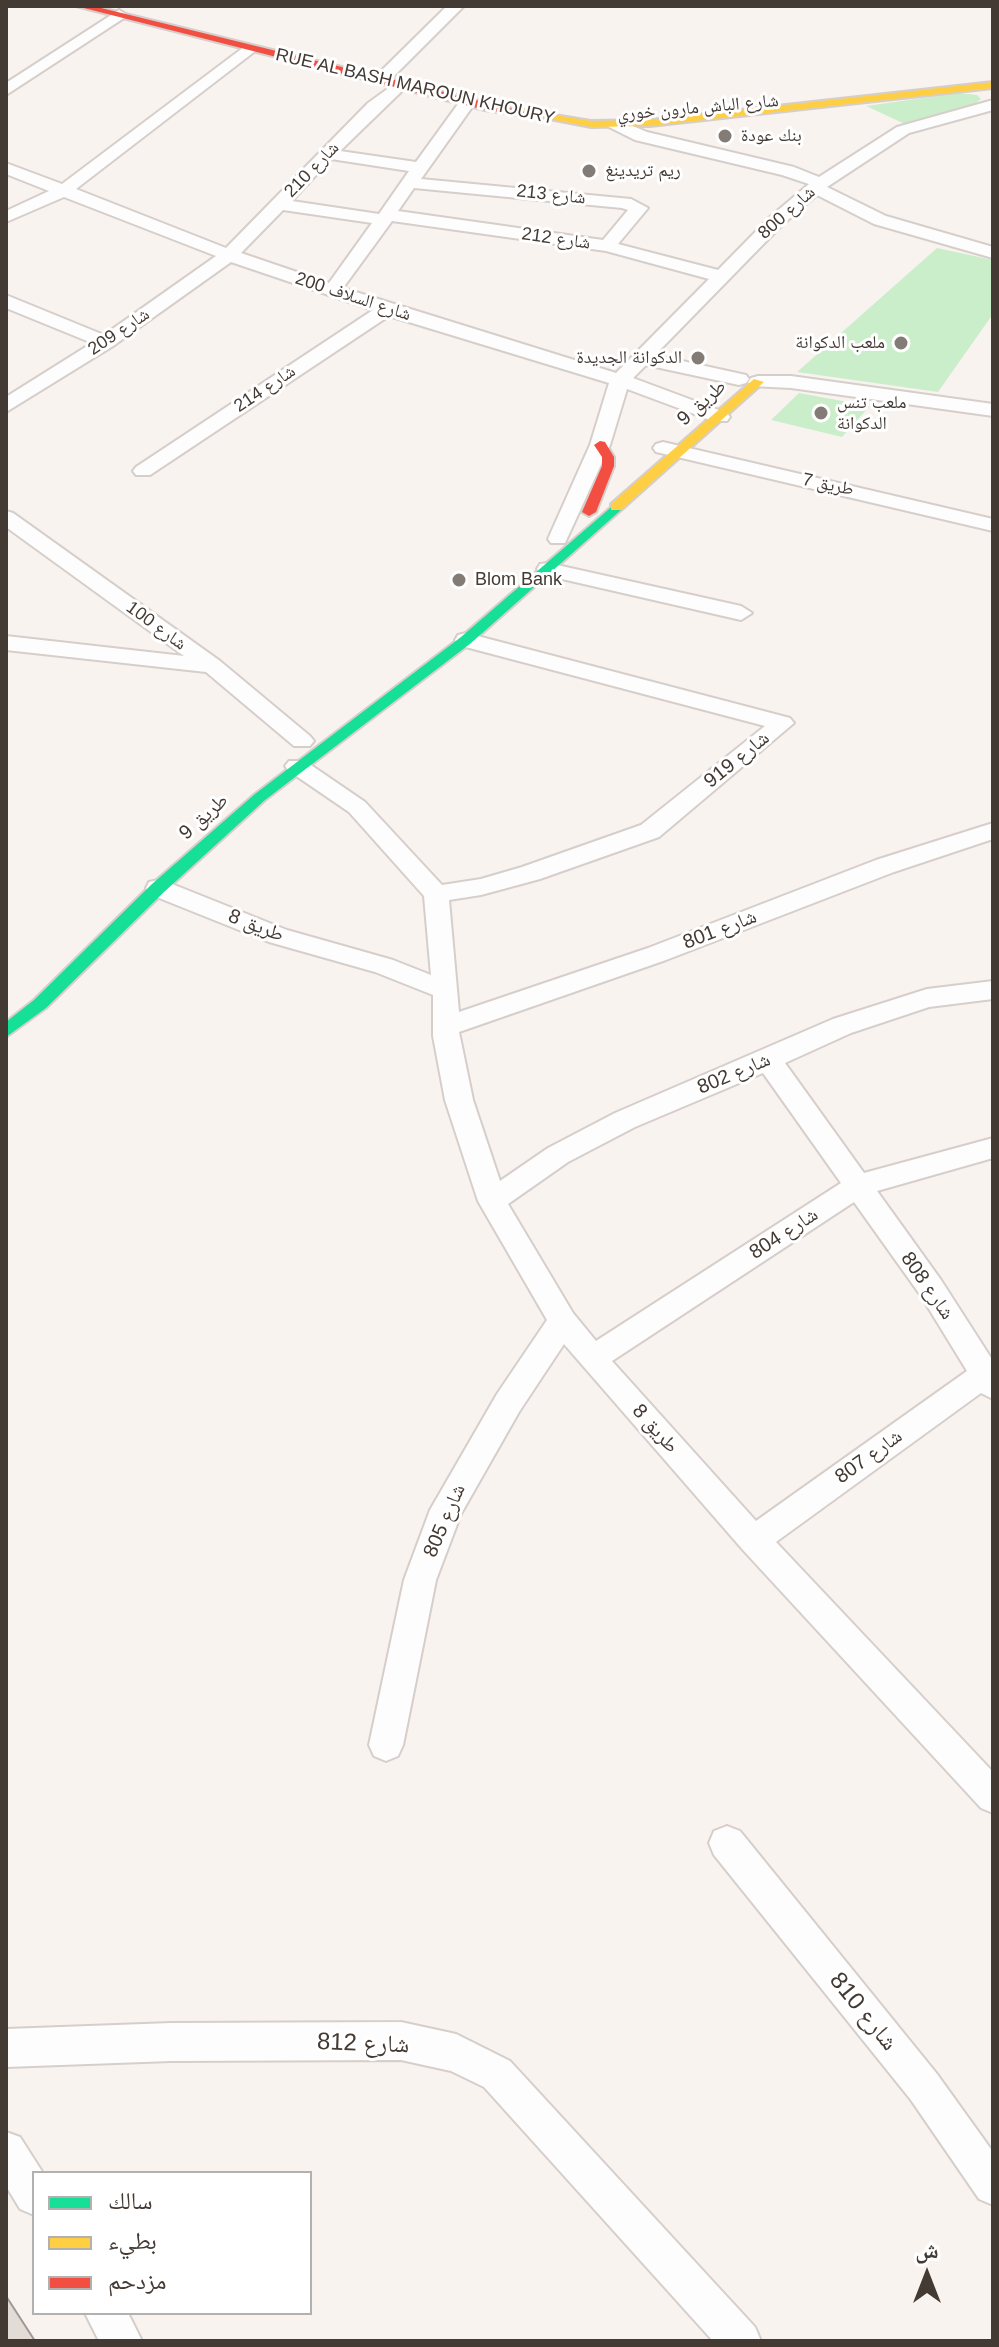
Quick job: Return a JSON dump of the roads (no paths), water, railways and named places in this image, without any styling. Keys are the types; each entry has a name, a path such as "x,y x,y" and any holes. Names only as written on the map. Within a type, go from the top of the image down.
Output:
{"main road":[{"name":"RUE AL BASH MAROUN KHOURY","path":"81,6 123,10 248,49 393,76 467,103 561,121 615,124 991,93"},
{"name":"شارع الباش مارون خوري","path":"123,10 517,105 588,116 618,117 991,93"},
{"name":"9 طريق","path":"145,888 297,766 391,699 466,640 548,569 749,380"},
{"path":"589,512 608,466 608,457 600,445"},
{"name":"9 طريق","path":"6,1031 40,1004 145,888 314,732 441,639 589,512 672,450"}],"street":[{"name":"شارع 210","path":"229,255 374,106 393,76 456,6"},
{"path":"6,90 123,10"},
{"path":"6,217 63,191 248,49"},
{"name":"800 شارع","path":"620,380 776,221 818,186 903,130 991,93"},
{"path":"332,291 467,103"},
{"path":"615,124 641,136 788,171 880,220 993,253"},
{"path":"329,154 417,175"},
{"name":"200 شارع السلاف","path":"6,168 229,255 332,291 620,380 713,414"},
{"name":"شارع 213","path":"417,175 611,201 639,208 607,246"},
{"name":"شارع 212","path":"280,204 607,246 722,277"},
{"name":"شارع 209","path":"6,406 106,342 229,255"},
{"path":"6,301 106,342"},
{"name":"شارع 214","path":"143,471 387,309"},
{"path":"642,358 749,380 791,382 993,410"},
{"path":"558,539 600,445 620,380"},
{"name":"7 طريق","path":"672,450 993,525"},
{"name":"شارع 100","path":"6,517 212,666 314,732"},
{"path":"548,569 741,613"},
{"name":"شارع 919","path":"436,894 481,887 531,873 650,831 782,723 466,640"},
{"path":"6,643 212,666"},
{"path":"297,766 357,807 436,894"},
{"name":"شارع 801","path":"447,1026 657,954 885,866 993,831"},
{"name":"طريق 8","path":"145,888 278,936 384,966 446,990"},
{"name":"طريق 8","path":"436,894 447,1026 459,1100 492,1201 563,1321 592,1359 754,1540 993,1797"},
{"name":"شارع 802","path":"492,1201 558,1155 625,1120 842,1026 927,998 993,990"},
{"name":"شارع 808","path":"768,1060 931,1288 989,1380"},
{"name":"شارع 804","path":"592,1359 859,1185 993,1148"},
{"name":"شارع 805","path":"386,1745 420,1580 446,1510 508,1403 563,1321"},
{"name":"شارع 807","path":"754,1540 989,1380"},
{"name":"شارع 810","path":"727,1843 924,2087 993,2185"},
{"name":"شارع 812","path":"6,2048 171,2042 401,2041 456,2053 497,2074 741,2341"},
{"path":"6,2151 32,2192"},
{"path":"106,2315 122,2341"}],"place":[{"name":"بنك عودة","path":"725,136"},
{"name":"ريم تريدينغ","path":"589,171"},
{"name":"ملعب الدكوانة","path":"901,343"},
{"name":"الدكوانة الجديدة","path":"698,358"},
{"name":"ملعب تنس الدكوانة","path":"821,413"},
{"name":"Blom Bank","path":"459,580"}]}
